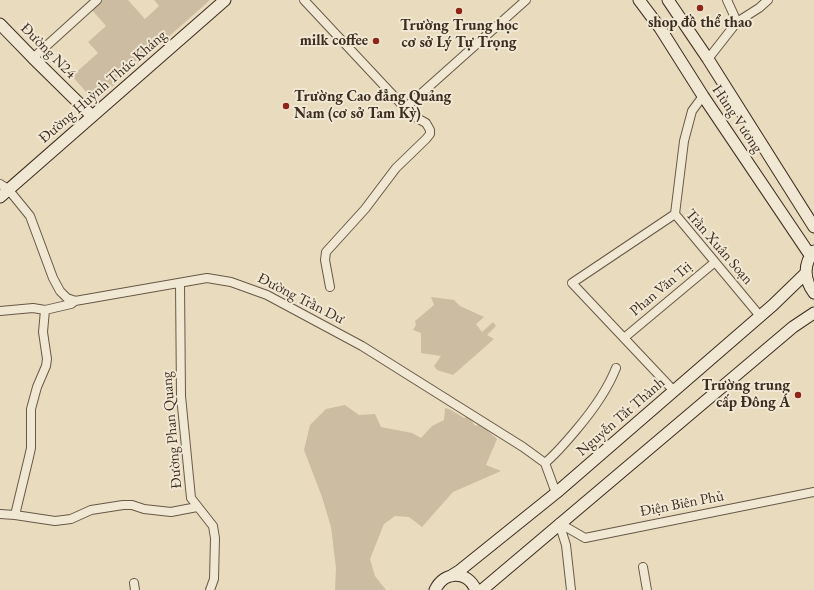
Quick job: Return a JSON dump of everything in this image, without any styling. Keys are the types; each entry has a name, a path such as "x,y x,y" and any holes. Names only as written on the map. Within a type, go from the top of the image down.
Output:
{"main road":[{"name":"Hùng Vương","path":"639,0 660,28 703,96 812,253"},
{"name":"Hùng Vương","path":"668,0 708,59 814,227"},
{"name":"Đường Huỳnh Thúc Kháng","path":"3,190 92,116 224,1"},
{"name":"Đường N24","path":"0,24 92,116"},
{"path":"812,253 806,264 805,274 808,284 814,293"},
{"name":"Nguyễn Tất Thành","path":"435,590 442,580 451,576 556,493 760,316 805,274"},
{"path":"482,590 559,523 793,327 814,313"},
{"path":"451,576 455,575 464,577 472,582 476,590"}],"street":[{"path":"33,58 98,0"},
{"path":"304,0 393,95 415,117 426,123 429,127 430,134 396,168 365,209 326,252 325,260 330,287"},
{"path":"406,108 526,0"},
{"path":"727,0 737,22"},
{"path":"708,59 737,22 759,8 768,0"},
{"path":"675,214 684,141 692,110 703,96"},
{"path":"3,190 30,216 53,278 60,291 67,298 75,301"},
{"name":"Trần Xuân Soạn","path":"624,338 572,283 675,214 760,316"},
{"name":"Phan Văn Trị","path":"624,338 715,262"},
{"name":"Đường Trần Dư","path":"0,311 33,308 45,310 71,304 75,301 207,278 231,282 268,295 362,346 523,447 545,463"},
{"name":"Đường Phan Quang","path":"180,283 181,396 191,498 213,526 214,532 214,579 210,590"},
{"path":"15,515 31,448 31,409 37,387 46,366 47,355 43,332 45,310"},
{"path":"624,338 674,391"},
{"path":"556,493 545,463 563,447 595,408 610,383 616,368"},
{"name":"Điện Biên Phủ","path":"559,523 585,538 814,492"},
{"path":"0,514 55,520 72,519 90,510 123,505 132,505 144,509 171,512 197,507"},
{"path":"559,523 566,545 571,590"},
{"path":"643,567 647,590"}],"shaded area":[{"path":"99,0 128,0 145,19 159,6 154,0 210,0 95,102 72,76 98,53 88,42 106,26 90,8"},
{"path":"431,297 454,300 460,306 484,317 476,324 482,332 493,322 496,326 487,335 494,339 453,375 437,370 434,366 441,356 421,353 421,333 413,330 416,325 415,321 434,305"},
{"path":"345,405 359,415 375,414 381,427 412,433 421,438 432,426 444,420 445,408 464,418 469,416 475,426 480,424 497,439 486,465 501,471 453,492 422,527 409,517 395,516 384,524 370,559 375,576 386,590 335,590 336,568 331,527 322,497 304,450 310,425 326,409"}],"place":[{"name":"shop đồ thể thao","path":"700,8"},
{"name":"Trường Trung học cơ sở Lý Tự Trọng","path":"459,11"},
{"name":"milk coffee","path":"376,41"},
{"name":"Trường Cao đẳng Quảng Nam (cơ sở Tam Kỳ)","path":"286,106"},
{"name":"Trường trung cấp Đông Á","path":"798,395"}]}
